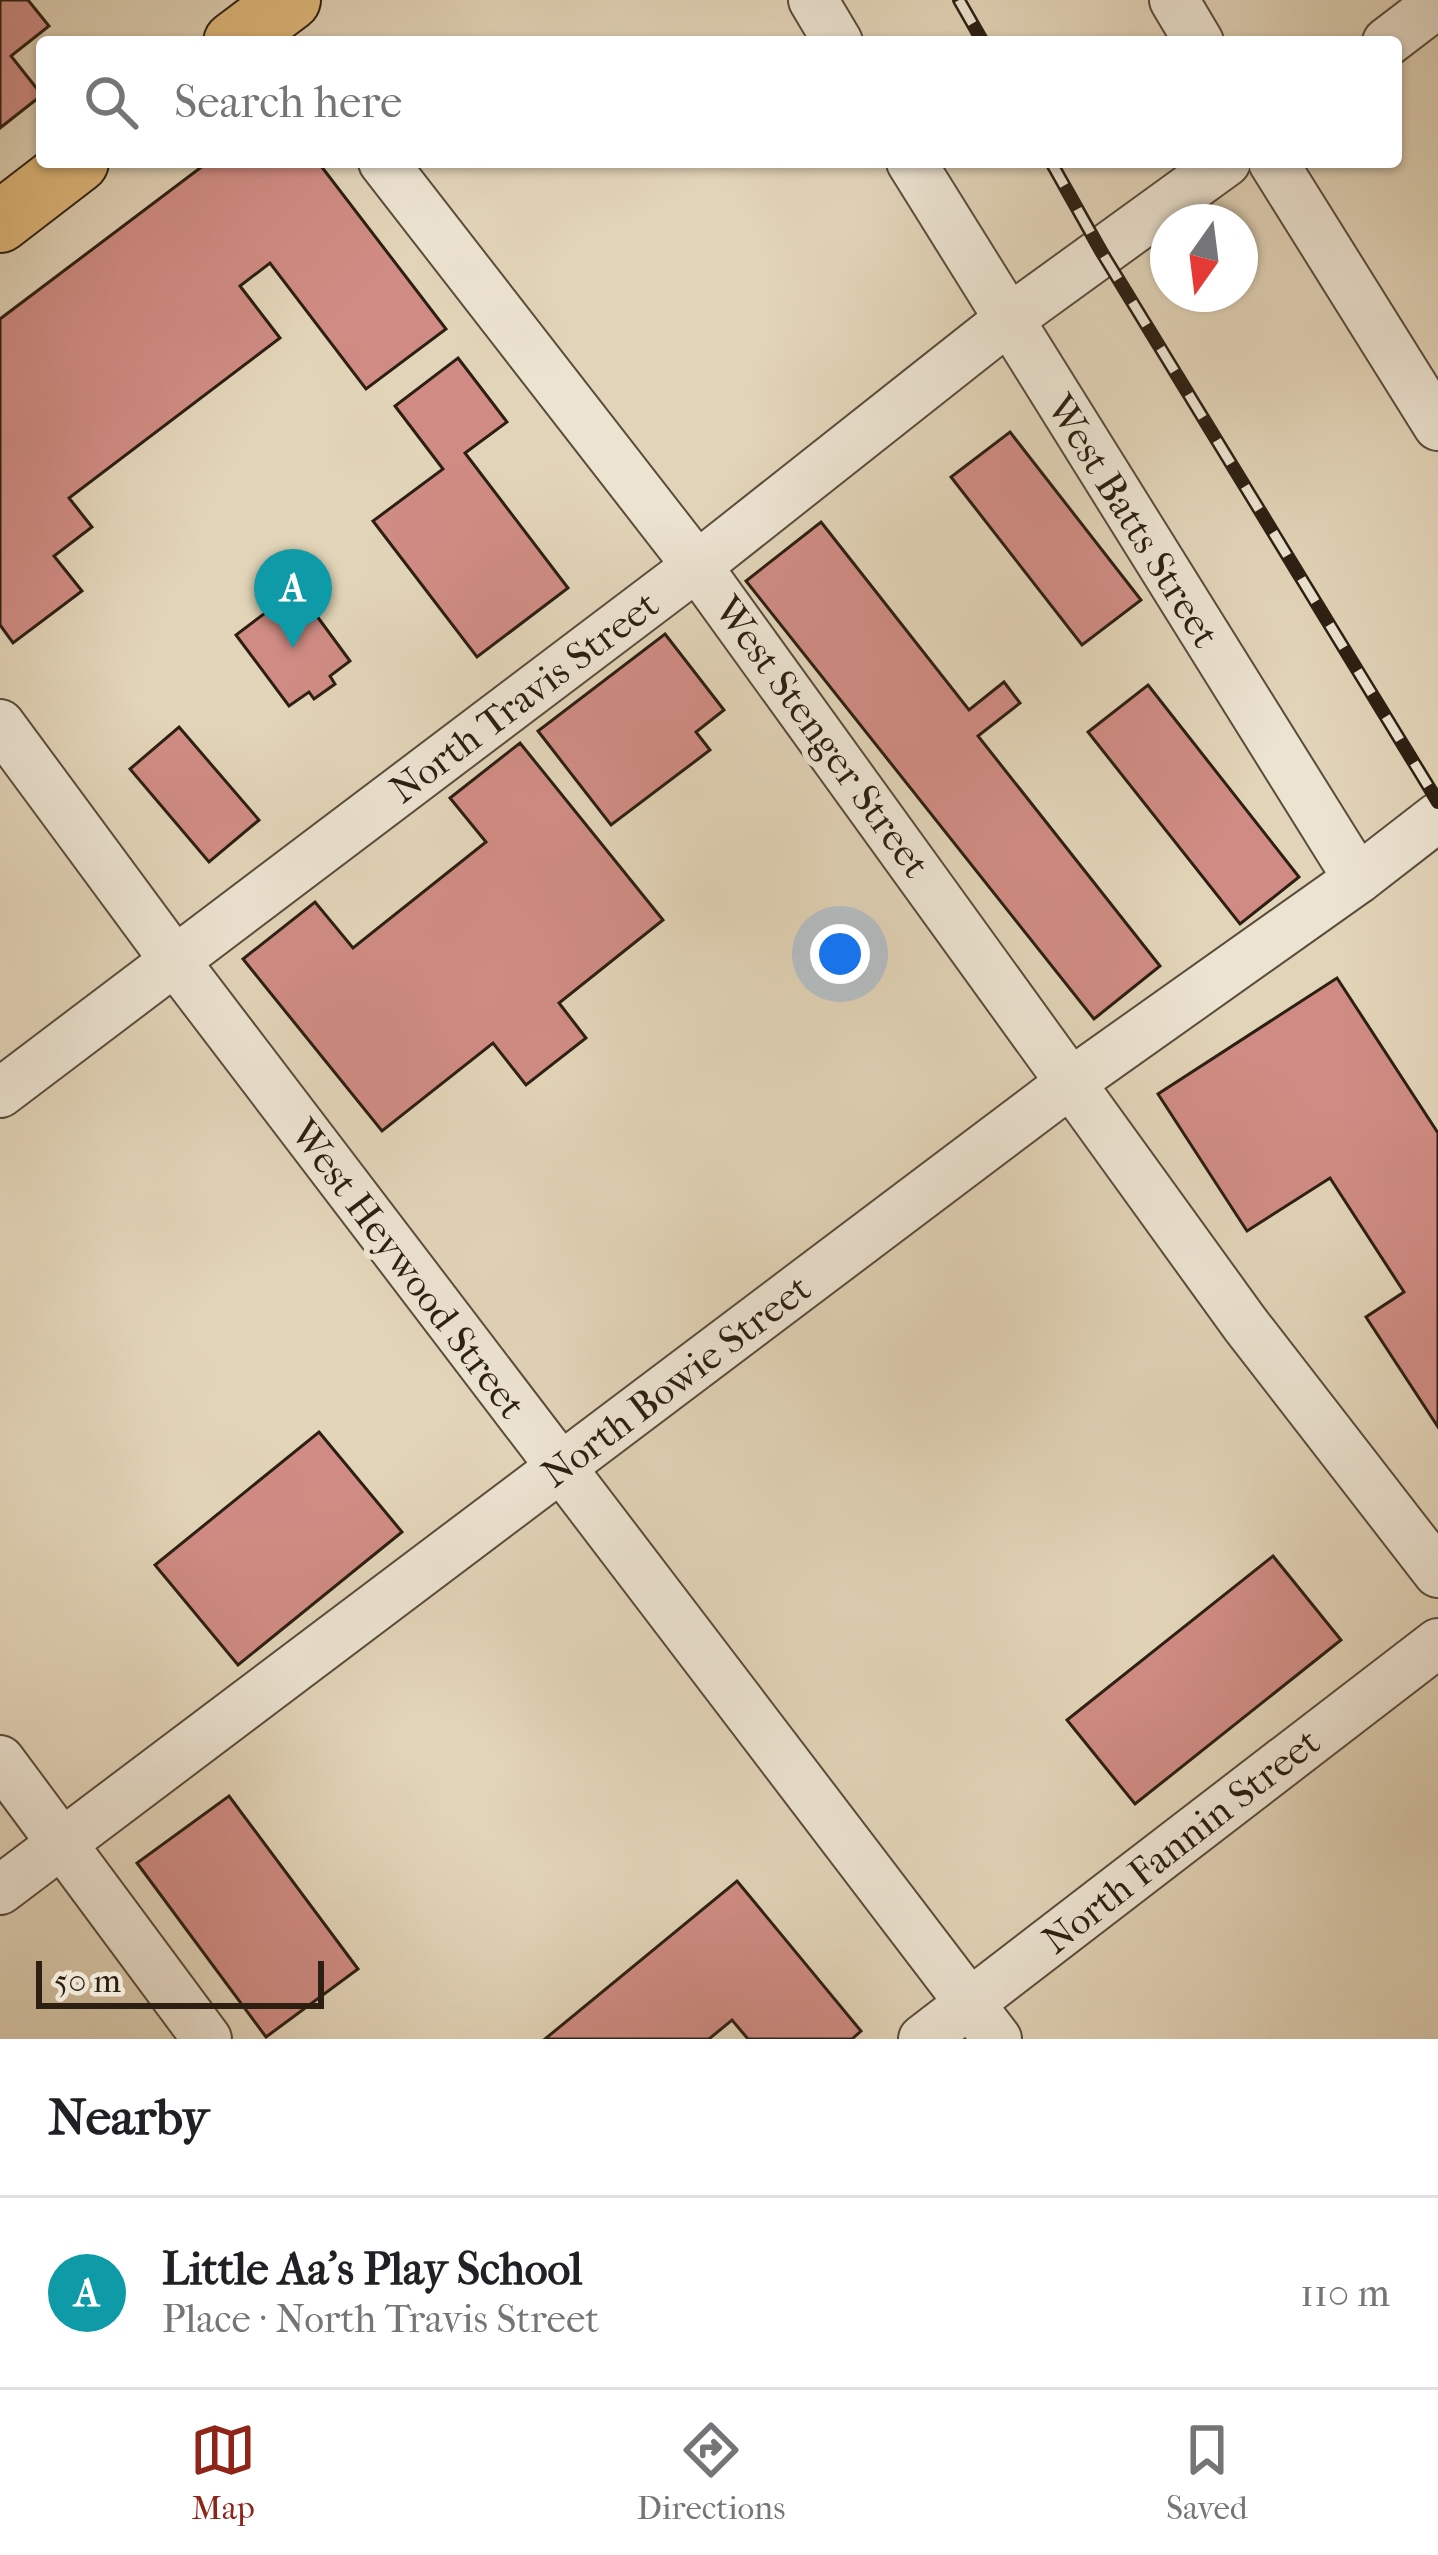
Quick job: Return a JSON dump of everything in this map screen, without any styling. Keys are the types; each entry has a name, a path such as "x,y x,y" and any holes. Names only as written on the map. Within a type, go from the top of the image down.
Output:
{"main road":[{"path":"0,222 70,168"}],"street":[{"path":"813,0 834,36"},
{"path":"1174,0 1195,36"},
{"path":"1395,36 1438,3"},
{"name":"West Stenger Street","path":"387,168 697,566 1245,1324 1438,1573"},
{"name":"West Batts Street","path":"915,168 1358,879"},
{"name":"North Travis Street","path":"0,1094 697,566 1007,320 1218,168"},
{"path":"1277,168 1438,426"},
{"name":"West Heywood Street","path":"0,724 983,2022"},
{"name":"North Bowie Street","path":"0,1891 1073,1081 1438,817"},
{"name":"North Fannin Street","path":"922,2039 983,2022 1438,1642"},
{"path":"3,1768 64,1842 207,2039"}],"building":[{"path":"0,0 28,0 49,26 11,56 36,87 36,100 0,128"},
{"path":"200,168 323,168 446,329 366,389 270,263 240,286 280,338 69,498 92,527 54,556 82,591 13,643 0,625 0,319"},
{"path":"458,358 507,422 465,453 568,588 477,657 373,521 443,469 395,406"},
{"path":"1010,432 1141,600 1082,645 951,477"},
{"path":"821,522 969,710 1004,682 1020,703 978,736 1160,966 1094,1019 746,581"},
{"path":"297,589 350,661 330,676 335,684 314,699 309,692 289,706 236,635"},
{"path":"665,634 724,710 696,732 710,750 611,825 538,731"},
{"path":"1148,685 1299,877 1240,924 1088,732"},
{"path":"179,727 259,820 209,862 130,769"},
{"path":"520,743 663,920 559,1003 586,1038 526,1085 493,1043 382,1131 243,959 315,902 353,948 486,842 450,798"},
{"path":"1337,978 1438,1133 1438,1427 1366,1317 1404,1292 1330,1178 1247,1231 1158,1094"},
{"path":"319,1432 402,1532 238,1665 155,1565"},
{"path":"1273,1556 1341,1640 1135,1804 1067,1720"},
{"path":"229,1796 358,1969 266,2037 137,1863"},
{"path":"737,1881 861,2031 852,2039 748,2039 732,2020 709,2039 545,2039"}],"railway":[{"path":"959,0 980,36"},
{"path":"1054,168 1438,802"}],"place":[{"name":"Little Aa's Play School","path":"293,648"}]}
